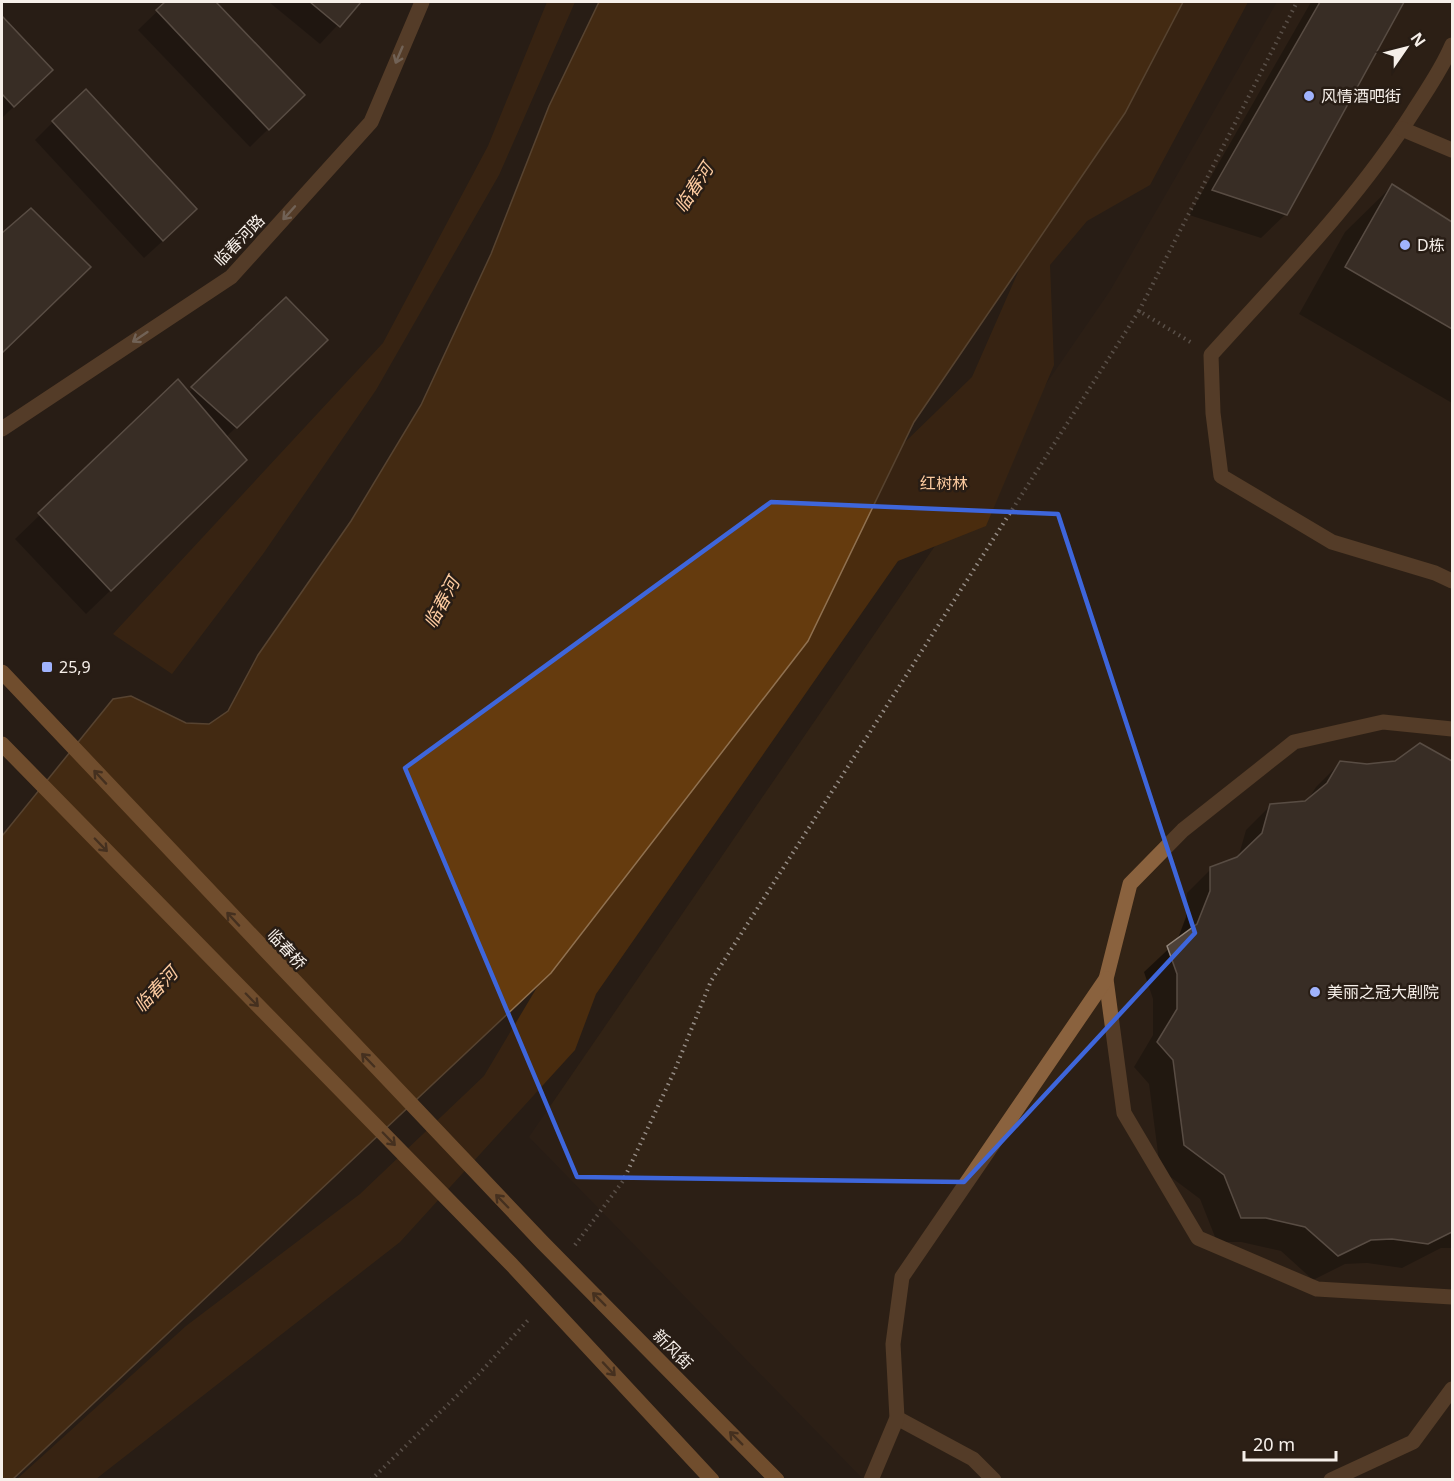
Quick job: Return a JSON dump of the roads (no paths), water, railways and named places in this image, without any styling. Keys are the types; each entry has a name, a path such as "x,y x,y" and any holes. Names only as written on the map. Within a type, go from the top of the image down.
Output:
{"main road":[{"name":"临春桥","path":"4,675 543,1243"},
{"path":"2,744 512,1265 712,1479"},
{"name":"新风街","path":"543,1243 777,1479"}],"street":[{"name":"临春河路","path":"2,429 231,277 371,122 422,2"},
{"path":"1452,45 1402,129 1358,192 1304,255 1210,355 1213,413 1221,476 1332,542 1435,573 1452,581"},
{"path":"1402,129 1452,150"},
{"path":"871,1479 897,1418 893,1344 902,1277 1106,979 1130,884 1183,830 1294,742 1383,722 1452,729"},
{"path":"1106,979 1124,1113 1198,1238 1317,1289 1452,1297"},
{"path":"1331,1479 1413,1442 1452,1389"},
{"path":"897,1418 973,1459 994,1479"}],"water":[{"name":"临春河","path":"599,2 1183,2 1125,113 914,422 808,641 551,973 13,1479 2,1480 2,836 113,699 131,696 186,723 209,724 228,711 258,655 351,521 421,405 491,254 549,106"}],"place":[{"name":"风情酒吧街","path":"1309,96"},
{"name":"D栋","path":"1405,245"},
{"name":"25,9","path":"47,667"},
{"name":"美丽之冠大剧院","path":"1315,992"}],"park label":[{"name":"红树林","path":"944,483"}]}
